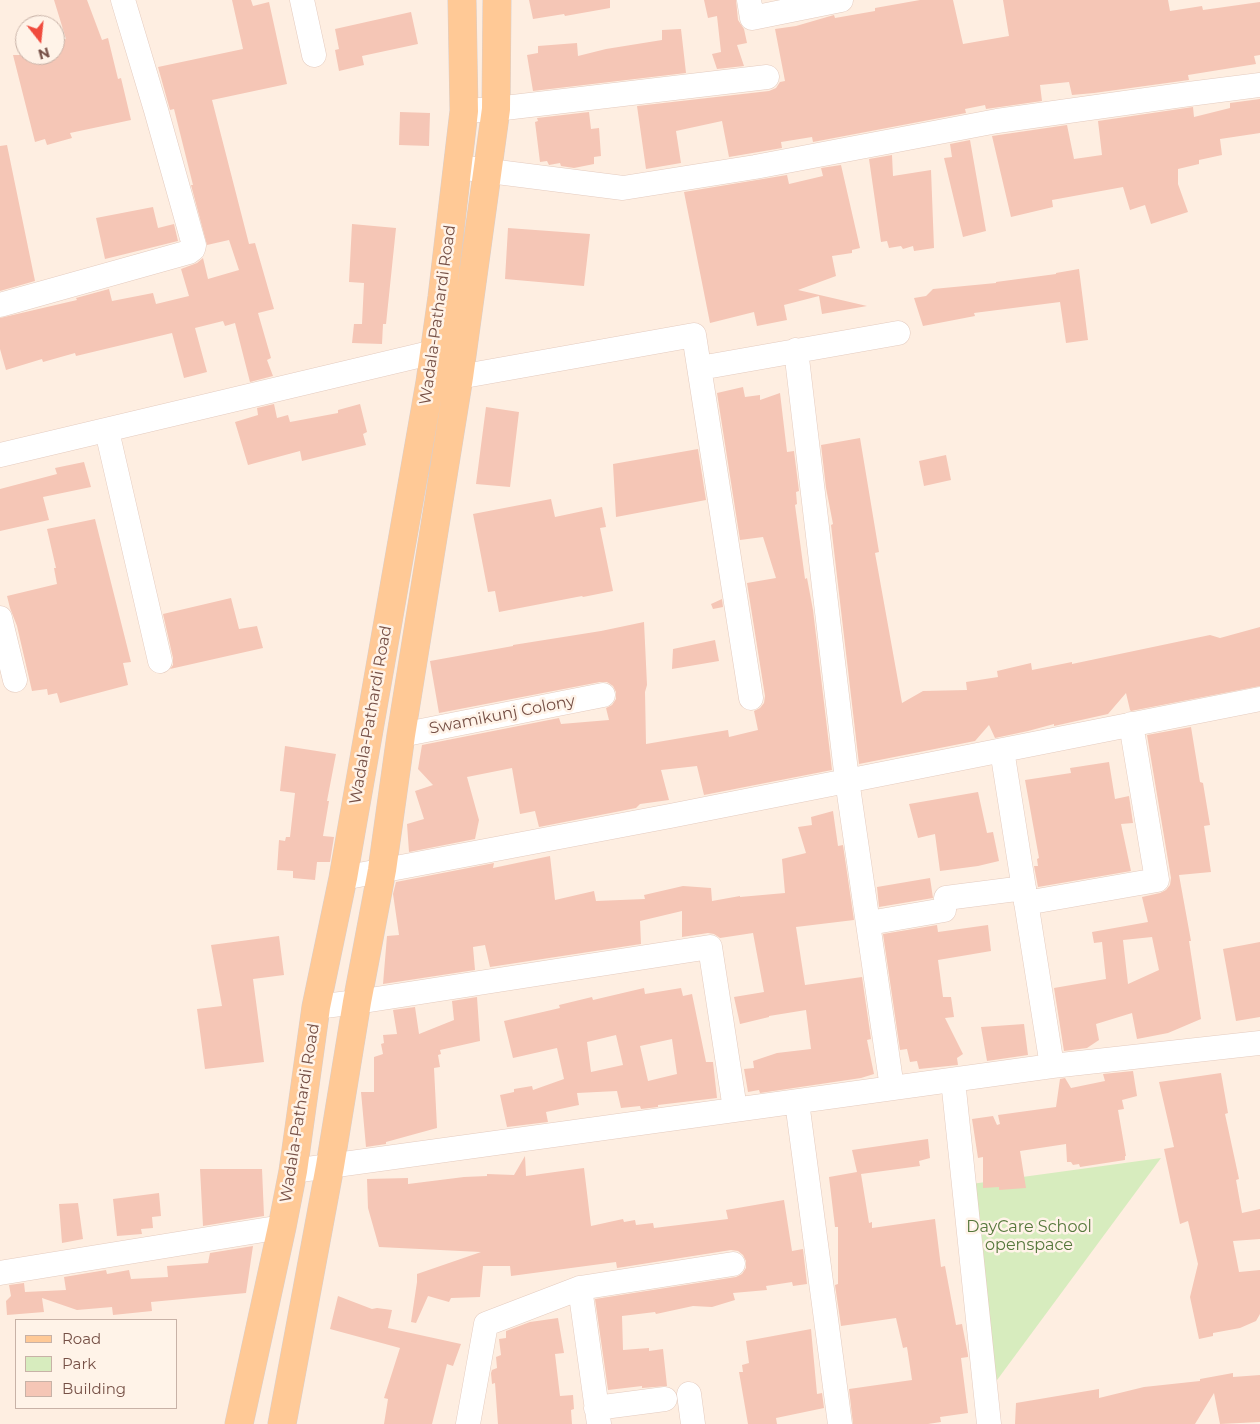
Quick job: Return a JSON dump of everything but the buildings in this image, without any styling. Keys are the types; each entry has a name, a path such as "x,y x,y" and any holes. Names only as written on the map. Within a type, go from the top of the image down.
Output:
{"main road":[{"name":"Wadala-Pathardi Road","path":"239,1424 293,1172 316,1007 343,878 435,352 464,111 462,0"},
{"name":"Wadala-Pathardi Road","path":"282,1424 382,870 401,735 464,344 496,110 497,0"}],"street":[{"path":"0,305 189,252 193,248 194,245 156,110 123,0"},
{"path":"302,0 314,55"},
{"path":"749,0 752,18 841,0"},
{"path":"464,111 496,110 767,77"},
{"path":"458,167 623,188 755,167 997,121 1180,95 1260,86"},
{"path":"700,368 898,333"},
{"path":"430,382 694,335 751,698"},
{"path":"0,455 107,431 464,344"},
{"path":"796,350 846,780 869,923 892,1088"},
{"path":"107,431 160,661"},
{"path":"0,618 15,680"},
{"name":"Swamikunj Colony","path":"401,735 603,695"},
{"path":"343,878 679,814 1260,698"},
{"path":"869,923 945,904 1157,880 1131,724"},
{"path":"1002,750 1052,1066"},
{"path":"316,1007 710,947 735,1109"},
{"path":"293,1172 1052,1066 1260,1043"},
{"path":"953,1080 989,1424"},
{"path":"797,1102 840,1424"},
{"path":"0,1273 282,1227"},
{"path":"468,1424 486,1324 580,1288 734,1264"},
{"path":"580,1288 598,1416 665,1399"},
{"path":"689,1394 693,1424"}],"green space":[{"name":"DayCare School openspace","path":"1161,1158 986,1395 964,1185"}]}
